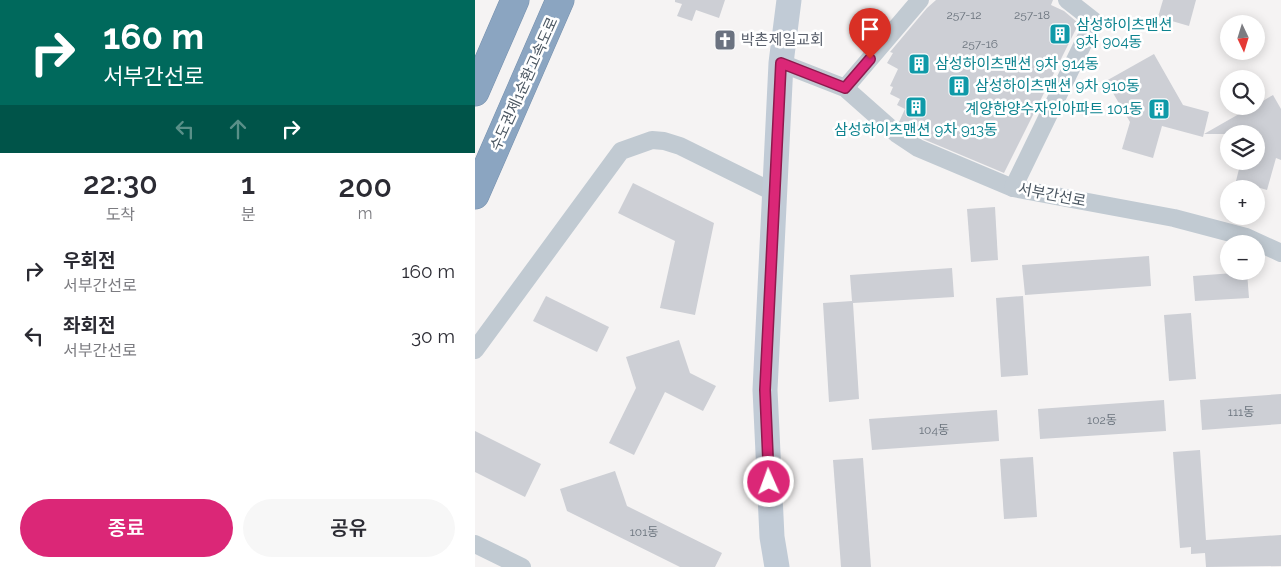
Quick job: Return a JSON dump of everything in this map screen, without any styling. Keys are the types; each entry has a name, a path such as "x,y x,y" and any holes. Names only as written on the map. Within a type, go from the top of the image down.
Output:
{"highway":[{"path":"475,92 515,0"},
{"name":"수도권제1순환고속도로","path":"475,195 561,0"}],"street":[{"path":"777,567 772,537 765,390 781,63 789,0"},
{"path":"845,88 920,0"},
{"path":"1013,188 1094,21 1067,0"},
{"name":"서부간선로","path":"781,63 845,88 897,134 918,148 1013,188 1174,218 1246,237 1281,253"},
{"path":"475,350 621,151 652,140 664,141 680,146 775,193"},
{"path":"475,544 522,567"}],"building":[{"path":"675,0 725,0 719,18 696,10 692,21 677,16 682,4 675,2"},
{"path":"936,0 1053,0 1051,5 1064,11 1077,22 1077,27 1004,173 923,139 899,122 905,109 897,105 900,99 890,94 893,87 890,86 898,69 887,63 893,53 890,52"},
{"path":"1163,0 1196,0 1189,26 1158,17"},
{"name":"계양한양수자인아파트 101동","path":"1154,54 1183,105 1209,112 1203,137 1162,126 1153,158 1122,149 1130,122 1106,81"},
{"path":"1273,95 1281,109 1281,160 1276,158 1267,190 1265,189 1265,180 1236,180 1239,170 1265,170 1265,125 1220,125 1220,134 1204,134 1237,115 1265,115 1265,100"},
{"path":"633,183 714,223 695,315 660,308 675,241 618,213"},
{"path":"995,207 998,260 971,262 967,209"},
{"path":"1149,256 1151,286 1025,295 1022,265"},
{"path":"952,268 954,297 853,303 859,399 829,402 823,303 852,301 850,275"},
{"path":"1220,274 1220,280 1248,280 1249,298 1195,301 1193,276"},
{"path":"546,296 609,327 597,352 533,321"},
{"path":"1023,296 1028,375 1001,377 996,298"},
{"path":"1191,313 1196,379 1169,381 1164,315"},
{"path":"679,340 690,373 716,386 703,411 665,392 634,455 609,443 636,388 626,357"},
{"path":"1281,394 1281,424 1202,430 1200,400"},
{"path":"1164,400 1166,431 1040,439 1038,409"},
{"path":"997,410 999,441 872,450 869,419"},
{"path":"475,431 541,464 525,497 475,472"},
{"path":"1200,450 1206,540 1281,535 1281,566 1206,567 1205,553 1191,554 1191,547 1180,548 1173,452"},
{"path":"1033,457 1037,517 1004,519 1000,459"},
{"path":"863,458 871,567 841,567 833,460"},
{"path":"615,471 627,506 722,553 715,567 680,567 567,511 560,489"}],"place":[{"name":"삼성하이츠맨션 9차 904동","path":"1060,34"},
{"name":"박촌제일교회","path":"725,40"},
{"name":"삼성하이츠맨션 9차 914동","path":"919,64"},
{"name":"삼성하이츠맨션 9차 910동","path":"959,86"},
{"name":"삼성하이츠맨션 9차 913동","path":"916,107"},
{"name":"계양한양수자인아파트 101동","path":"1159,109"}],"route":[{"path":"769,482 765,390 781,63 845,88 870,59"}]}
